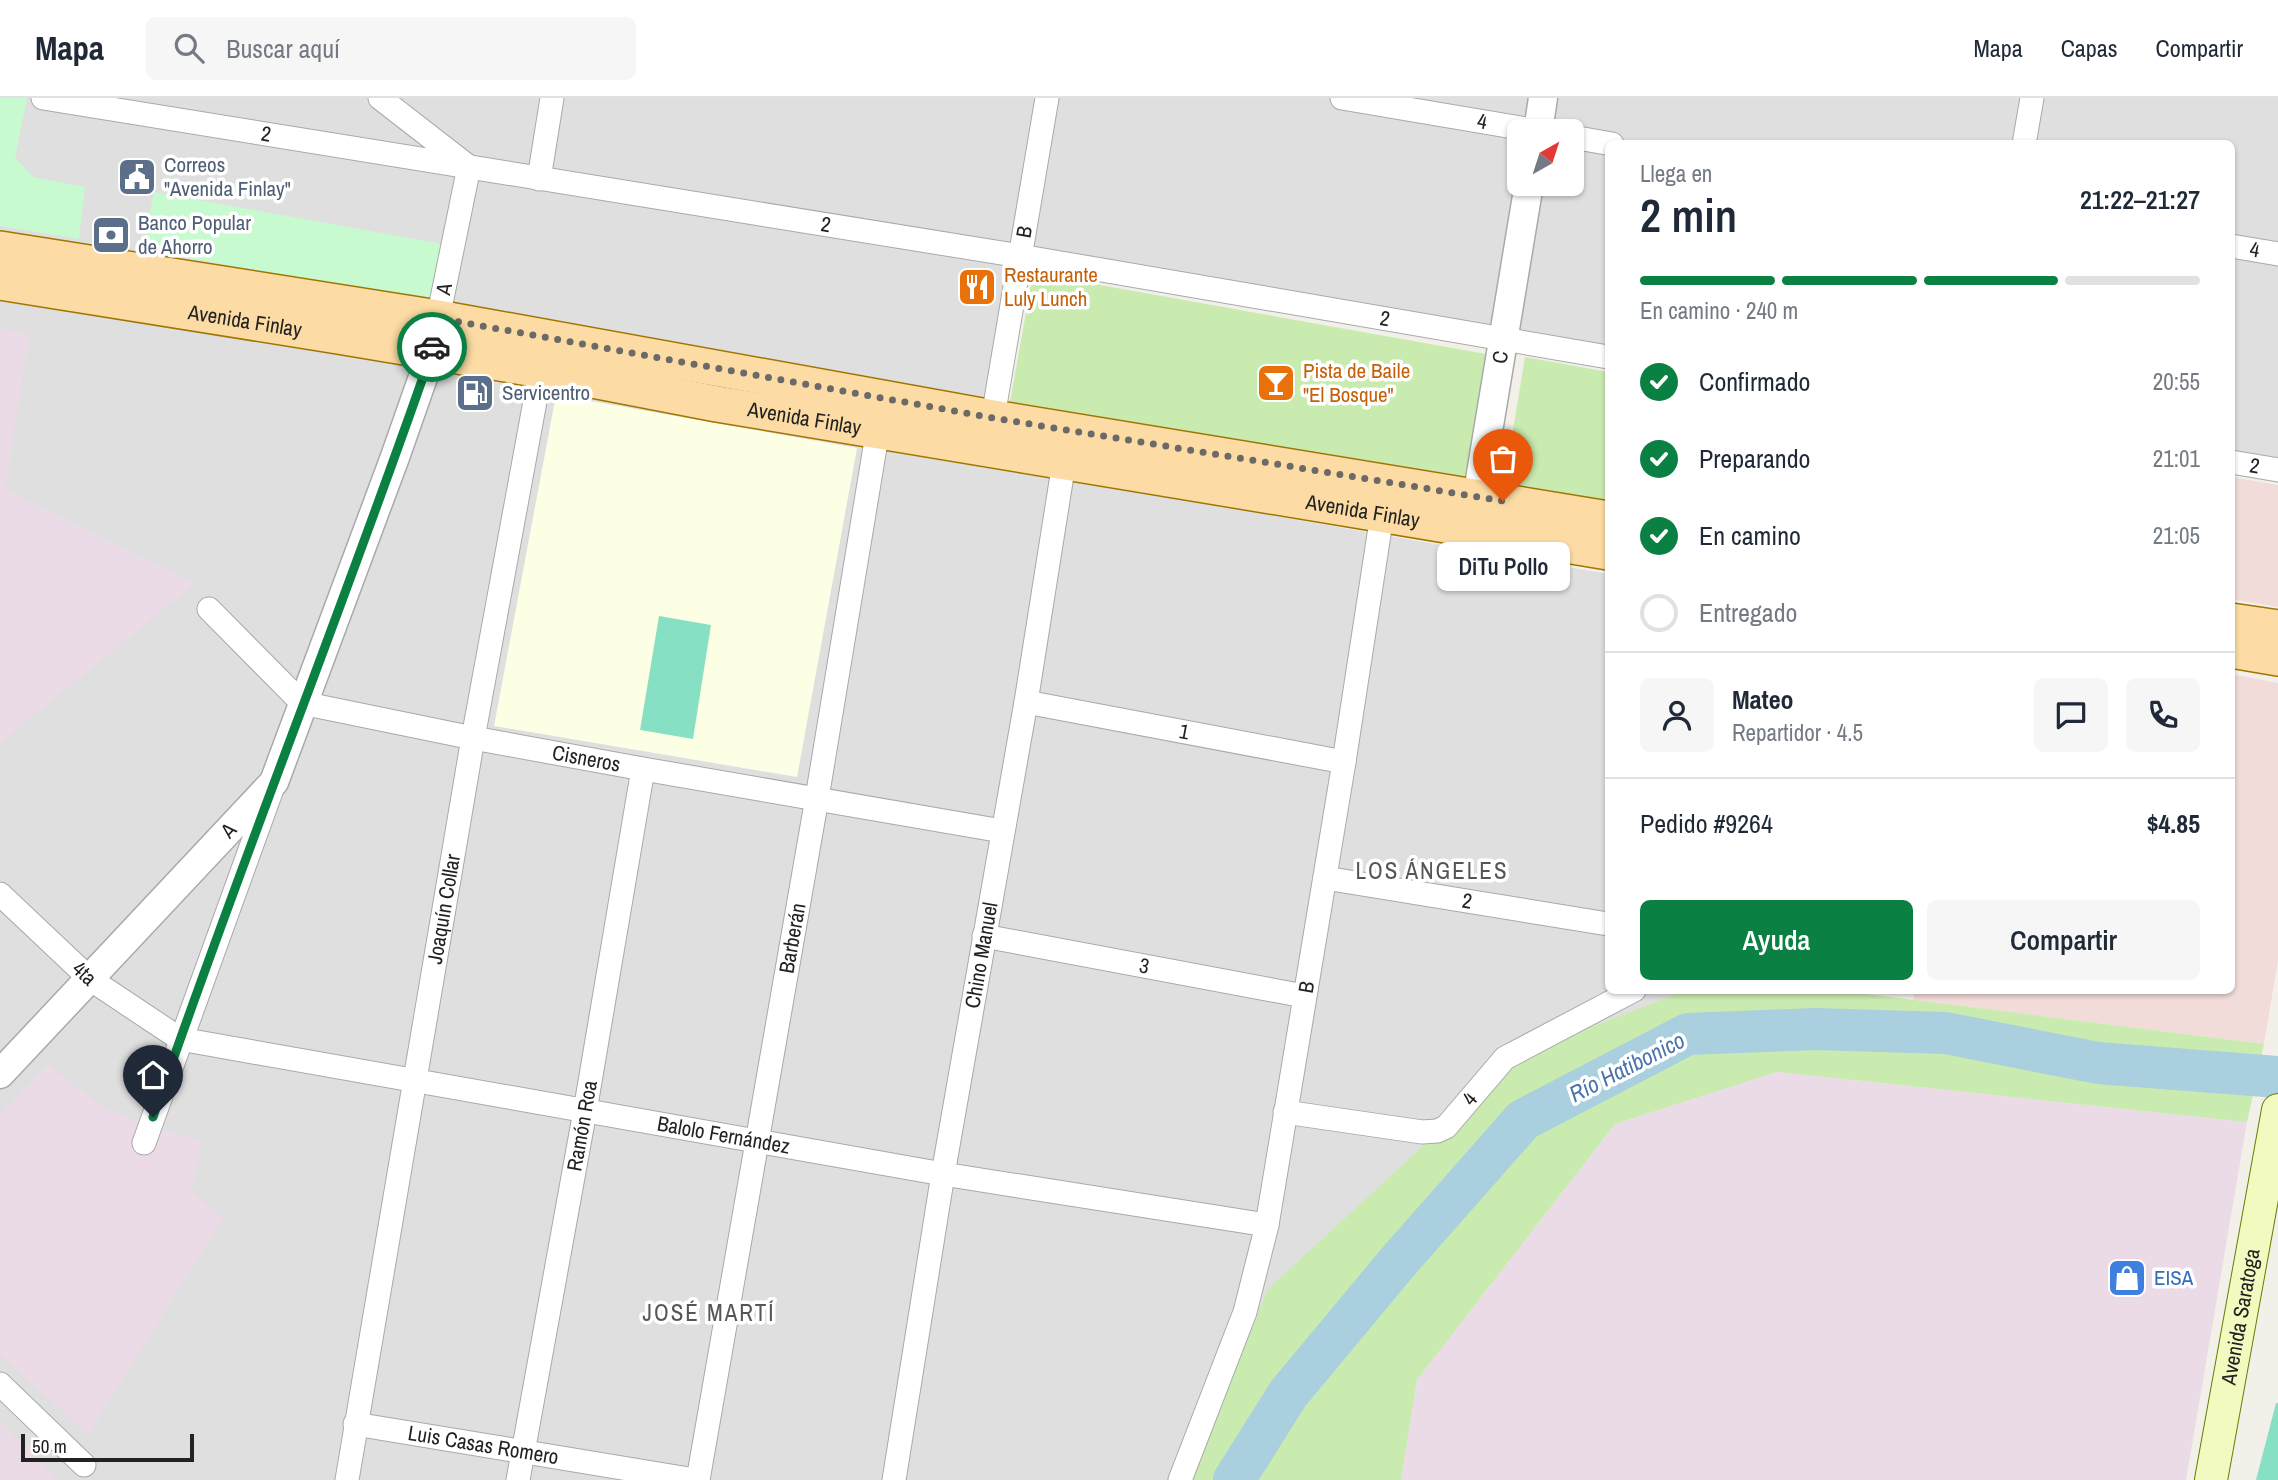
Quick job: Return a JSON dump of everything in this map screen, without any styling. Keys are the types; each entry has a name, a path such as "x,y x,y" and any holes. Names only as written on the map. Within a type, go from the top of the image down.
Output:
{"main road":[{"name":"Avenida Finlay","path":"0,249 438,318 544,354 717,404 881,414 1067,446 1382,516 1474,513 1605,519"},
{"name":"Avenida Finlay","path":"0,282 430,352 544,354"},
{"name":"Avenida Finlay","path":"1067,446 1387,482 1474,513 1605,551"},
{"path":"2235,622 2278,628"},
{"path":"2235,651 2278,658"},
{"name":"Avenida Saratoga","path":"2211,1480 2269,1216 2277,1116"}],"street":[{"name":"2","path":"43,98 1020,256 1605,357"},
{"path":"380,98 469,167"},
{"path":"539,179 552,98"},
{"name":"B","path":"990,433 1046,98"},
{"name":"4","path":"1342,98 1507,126"},
{"path":"1540,119 1543,98"},
{"path":"2025,140 2032,98"},
{"path":"1584,139 1605,143"},
{"name":"A","path":"0,1074 274,782 395,457 430,352 469,167"},
{"name":"C","path":"1474,513 1527,196"},
{"name":"4","path":"2235,247 2278,254"},
{"name":"Joaquín Collar","path":"346,1480 473,738 544,354"},
{"name":"Barberán","path":"697,1480 758,1141 881,414"},
{"name":"Chino Manuel","path":"894,1480 943,1174 1026,702 1067,446"},
{"name":"2","path":"2235,463 2278,470"},
{"name":"B","path":"1180,1480 1245,1312 1267,1225 1344,762 1387,482"},
{"path":"209,609 302,703"},
{"name":"1","path":"1026,702 1344,762"},
{"name":"Cisneros","path":"302,703 473,738 1002,831"},
{"name":"Ramón Roa","path":"518,1480 643,769"},
{"path":"144,1143 274,782"},
{"name":"2","path":"1325,878 1605,924"},
{"name":"4ta","path":"0,894 90,979 180,1039"},
{"name":"3","path":"984,936 1304,996"},
{"name":"4","path":"1285,1112 1422,1132 1437,1131 1446,1127 1505,1058 1626,994"},
{"name":"Balolo Fernández","path":"180,1039 943,1174 1267,1225"},
{"path":"0,1384 84,1465"},
{"name":"Luis Casas Romero","path":"355,1424 697,1480"}],"shaded area":[{"path":"0,98 545,98 533,168 464,160 418,367 1605,573 1605,994 1679,994 1524,1053 1191,1480 0,1480"},
{"path":"559,98 2278,98 2278,468 2235,461 2235,140 1605,140 1605,353 1009,252 986,397 448,307 477,178 545,186"},
{"path":"0,328 29,335 5,490 194,584 0,743"},
{"path":"556,395 857,448 797,777 494,726"},
{"path":"2235,478 2278,485 2278,607 2235,600"},
{"path":"2235,675 2278,683 2278,960 2264,1044 1913,1000 1914,994 2235,994"},
{"path":"48,1065 104,1108 202,1142 191,1191 223,1218 88,1435 0,1354 0,1114"},
{"path":"1777,1072 2247,1122 2186,1480 1401,1480 1417,1380 1615,1124"},
{"path":"0,1421 58,1480 0,1480"}],"green space":[{"path":"0,98 27,98 15,157 33,177 85,187 79,239 0,226"},
{"path":"154,192 442,244 429,301 143,250"},
{"path":"1033,273 1486,354 1465,478 1010,402"},
{"path":"1525,357 1605,371 1605,501 1504,485"},
{"path":"659,616 711,625 693,739 640,730"},
{"path":"1677,994 1866,994 2264,1044 2247,1122 1777,1072 1615,1124 1417,1380 1401,1480 1191,1480 1268,1289 1524,1053"},
{"path":"2276,1403 2278,1480 2256,1480"}],"waterway":[{"name":"Río Hatibonico","path":"1234,1480 1288,1394 1397,1263 1523,1120 1688,1034 1815,1029 1945,1033 2098,1063 2278,1077"}],"way so far":[{"path":"432,347 438,318 993,418 1503,501"}],"place":[{"name":"Correos \"Avenida Finlay\"","path":"137,177"},
{"name":"Banco Popular de Ahorro","path":"111,235"},
{"name":"Restaurante Luly Lunch","path":"977,287"},
{"name":"Pista de Baile \"El Bosque\"","path":"1276,383"},
{"name":"Servicentro","path":"475,393"},
{"name":"DiTu Pollo","path":"1503,501"},
{"name":"EISA","path":"2127,1278"}],"district":[{"name":"LOS ÁNGELES","path":"1432,871"},
{"name":"JOSÉ MARTÍ","path":"709,1313"}],"route":[{"path":"153,1117 302,703 395,457 432,347"}]}
